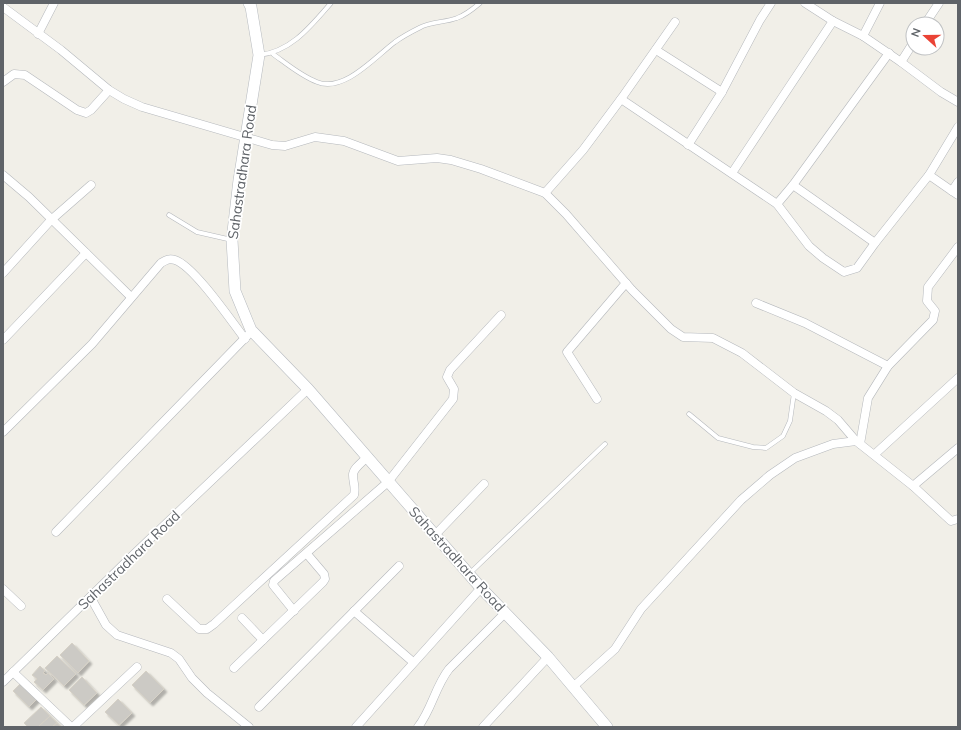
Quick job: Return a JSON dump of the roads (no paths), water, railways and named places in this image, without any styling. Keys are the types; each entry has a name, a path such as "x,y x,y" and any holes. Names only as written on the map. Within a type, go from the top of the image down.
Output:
{"main road":[{"name":"Sahastradhara Road","path":"251,4 259,55 239,180 232,240 235,291 248,335 308,389 481,588 548,657 607,727"}],"street":[{"path":"38,34 54,3"},
{"path":"688,145 722,92 760,20 771,3"},
{"path":"804,3 833,21 863,36 889,53 941,92 958,102"},
{"path":"863,36 880,3"},
{"path":"930,16 939,3"},
{"path":"3,7 38,34 62,50 109,90 142,107 272,145 285,146 315,138 344,142 398,161 437,158 451,160 481,169 545,193 566,214 626,284 671,329 683,337 713,338 730,346 754,362 794,393 826,411 838,420 858,442 956,522"},
{"path":"732,173 833,21"},
{"path":"545,193 583,150 675,22"},
{"path":"656,50 722,92"},
{"path":"777,204 793,185 889,53"},
{"path":"901,62 905,56"},
{"path":"3,82 14,74 25,75 77,110 86,113 91,110 109,90"},
{"path":"621,99 777,204 809,246 823,258 844,272 851,272 857,268 929,175 958,127"},
{"path":"3,175 86,253 131,298"},
{"path":"929,175 955,193 958,182"},
{"path":"3,273 51,220 91,185"},
{"path":"793,185 875,243"},
{"path":"858,442 868,398 888,366 933,320 935,311 928,301 928,287 958,247"},
{"path":"3,340 86,253"},
{"path":"3,432 92,344 161,263 167,260 176,261 182,264 207,289 248,335 56,532"},
{"path":"597,399 567,352 626,284"},
{"path":"756,303 805,323 888,366"},
{"path":"294,611 273,583 275,580 307,554 388,482 453,399 454,389 447,377 450,370 501,315"},
{"path":"874,454 958,378"},
{"name":"Sahastradhara Road","path":"3,682 134,554 308,389"},
{"path":"574,687 615,650 646,603 740,500 770,475 795,458 833,444 858,442"},
{"path":"913,486 958,448"},
{"path":"167,599 199,629 207,629 354,495 356,487 353,476 354,470 367,457"},
{"path":"434,534 484,484"},
{"path":"234,668 322,585 325,579 324,574 307,554"},
{"path":"259,707 399,566"},
{"path":"356,727 481,588"},
{"path":"3,589 21,606"},
{"path":"90,598 111,631 117,635 171,653 179,659 192,678 207,693 249,727"},
{"path":"354,611 413,662"},
{"path":"418,727 430,709 441,679 505,613"},
{"path":"242,618 263,640"},
{"path":"482,727 548,657"},
{"path":"13,672 72,727 137,667"}],"lane":[{"path":"259,55 273,54 286,48 310,27 331,3"},
{"path":"273,54 298,72 317,82 327,84 342,81 358,72 396,42 420,27 439,21 456,19 466,14 480,3"},
{"path":"169,215 197,232 232,240"},
{"path":"689,414 718,438 753,447 766,448 783,436 790,421 794,393"},
{"path":"469,574 605,444"}]}
